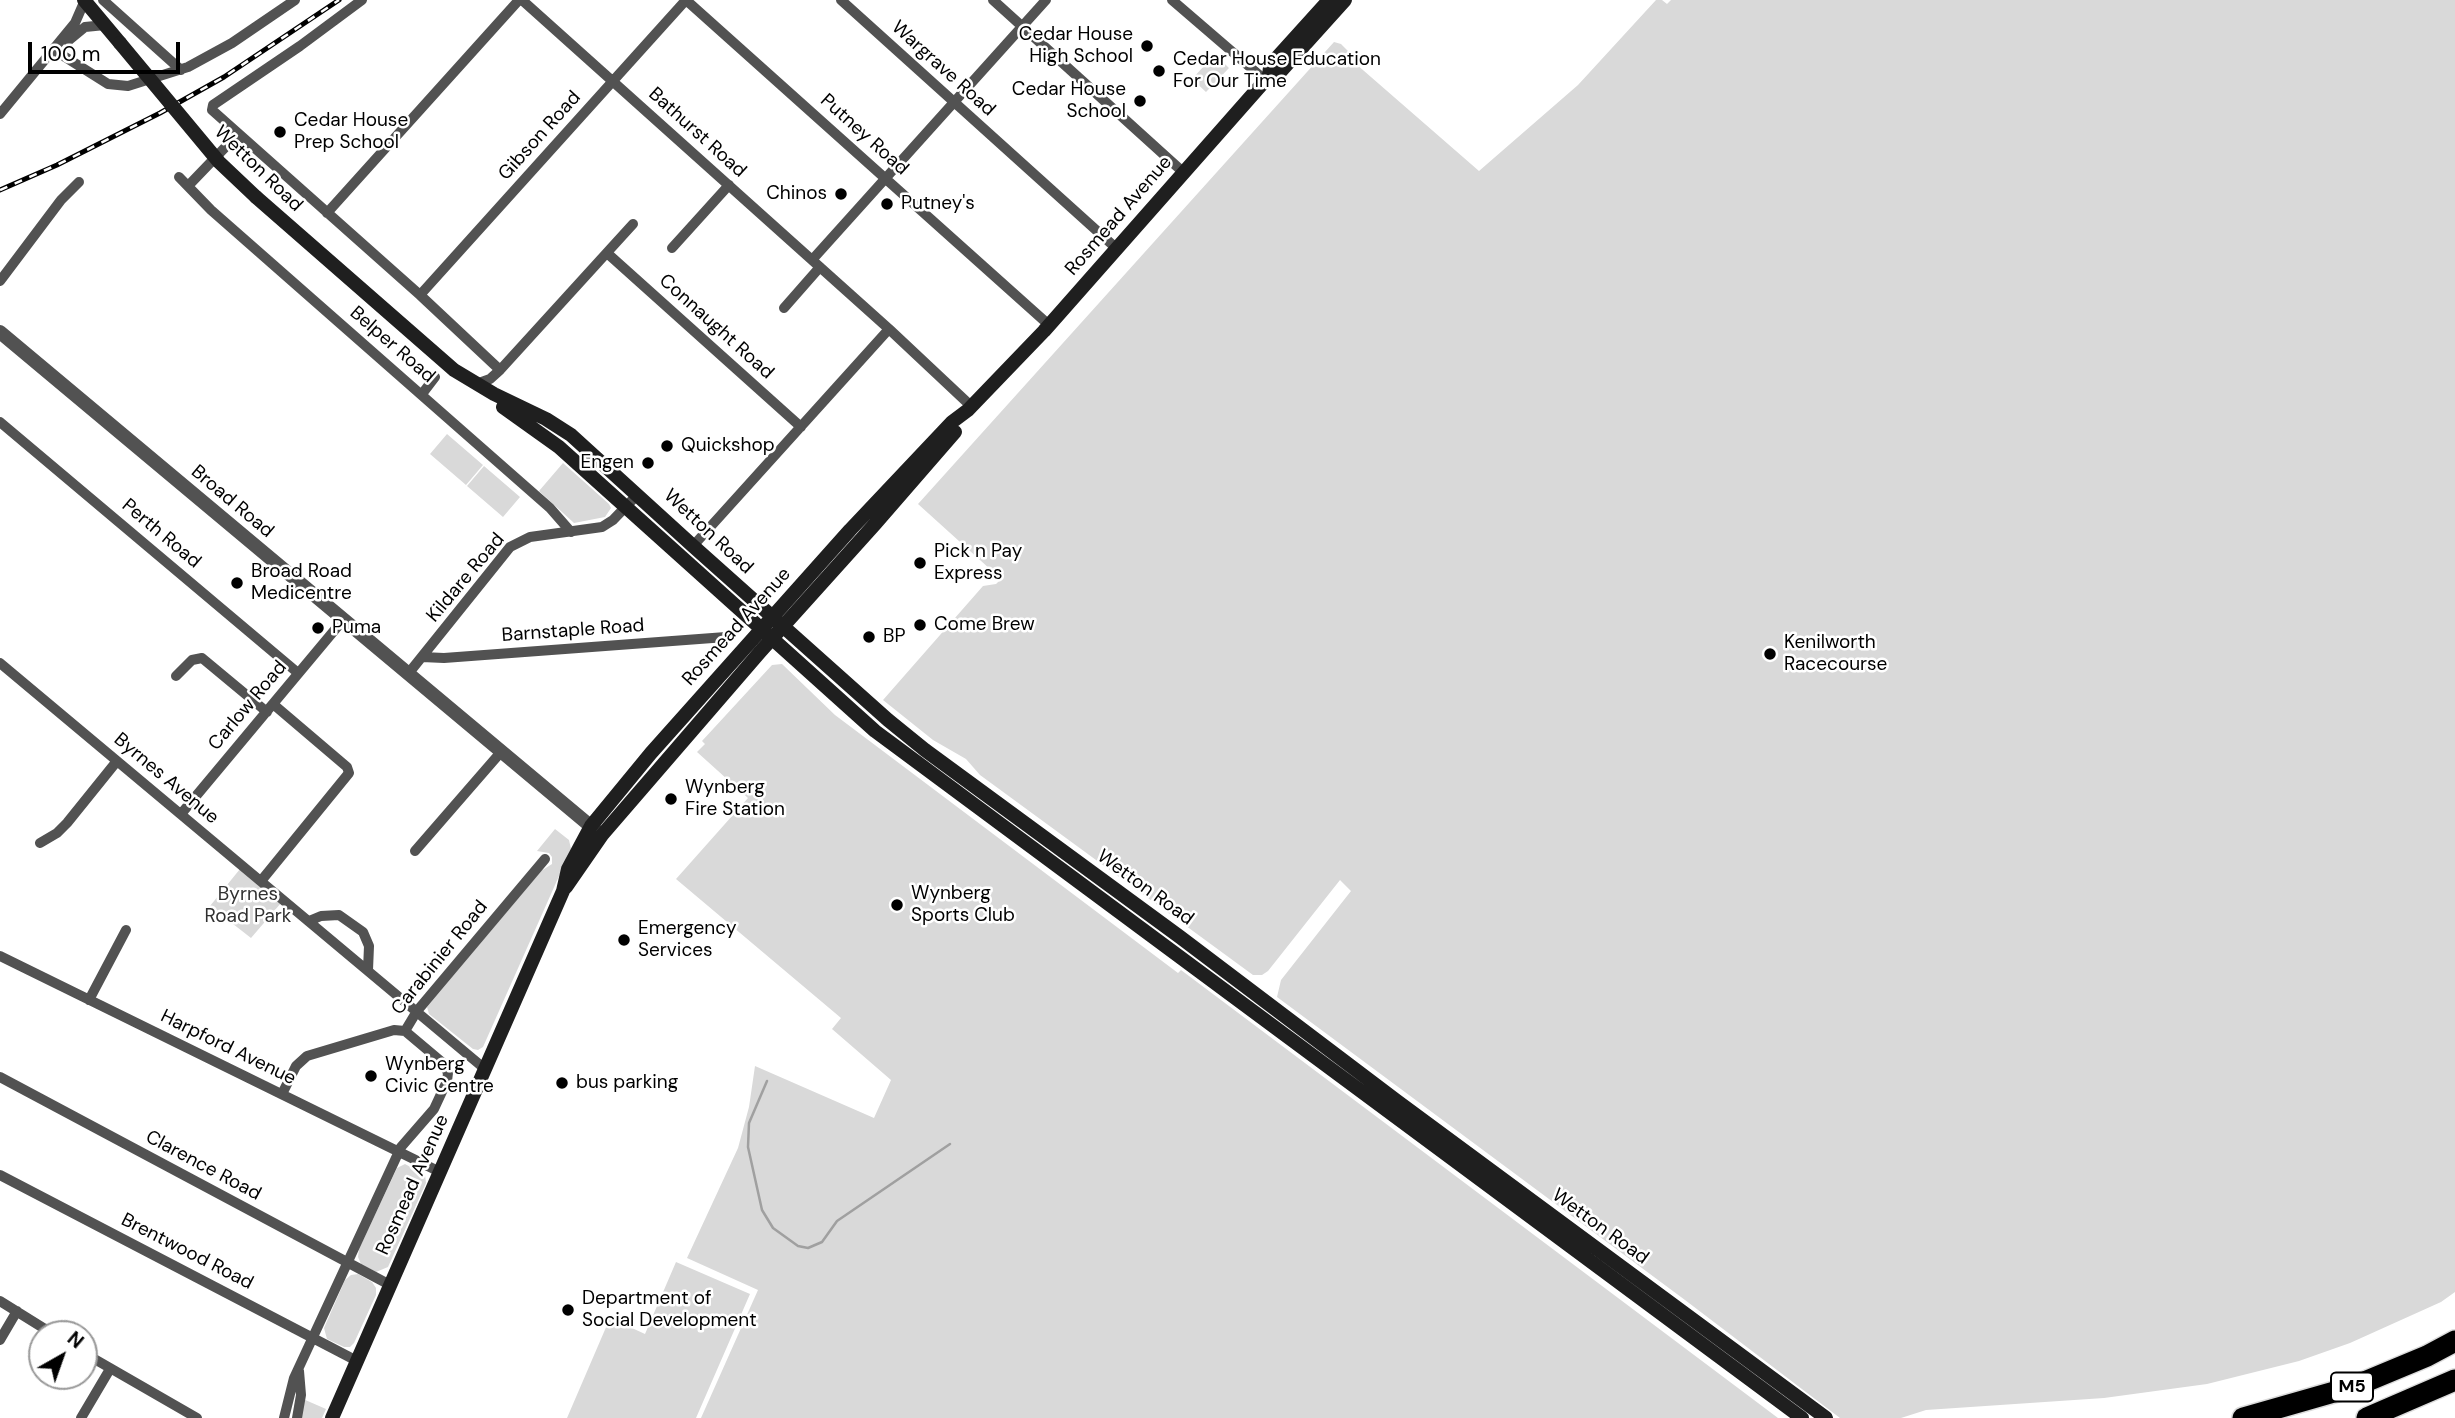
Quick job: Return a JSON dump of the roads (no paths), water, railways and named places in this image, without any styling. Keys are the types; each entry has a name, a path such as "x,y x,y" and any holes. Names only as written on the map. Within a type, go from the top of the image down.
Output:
{"highway":[{"name":"M5","path":"2243,1418 2355,1386 2427,1356 2455,1341"},
{"name":"M5","path":"2367,1418 2455,1380"}],"main road":[{"name":"Wetton Road","path":"85,0 219,162 256,197 475,389 559,447 885,738 1806,1415 1826,1418"},
{"name":"Rosmead Avenue","path":"332,1418 563,891 568,869 651,753 766,634 952,422 969,408 1049,325 1267,78 1273,62 1329,0"},
{"name":"Rosmead Avenue","path":"1267,78 1281,71 1345,0"},
{"name":"Wetton Road","path":"458,373 571,435 888,720 934,757 1170,929 1806,1415"}],"street":[{"path":"0,114 75,23 85,0"},
{"path":"103,0 181,70"},
{"path":"54,50 108,84 118,86 139,83 181,70 232,43 295,0"},
{"name":"Wetton Road","path":"362,0 212,107 214,112 420,295 500,370"},
{"path":"327,213 520,0"},
{"name":"Bathurst Road","path":"520,0 890,329 969,408"},
{"name":"Gibson Road","path":"420,295 686,0"},
{"name":"Putney Road","path":"686,0 1049,325"},
{"name":"Wargrave Road","path":"841,0 1116,248"},
{"path":"993,0 1183,172"},
{"path":"784,308 885,178 1046,0"},
{"path":"1172,0 1267,78"},
{"path":"54,50 85,27 105,25"},
{"path":"74,36 69,48 70,53 84,71"},
{"path":"188,187 239,134"},
{"name":"Belper Road","path":"180,177 211,210 550,508 571,532"},
{"path":"0,281 61,200 79,182"},
{"path":"672,248 729,185"},
{"path":"476,384 490,379 500,370 633,224"},
{"name":"Connaught Road","path":"607,253 802,427"},
{"path":"693,546 890,329"},
{"name":"Broad Road","path":"0,332 596,831"},
{"path":"494,394 495,381 500,370"},
{"path":"422,394 435,377"},
{"name":"Perth Road","path":"0,422 298,673"},
{"name":"Kildare Road","path":"408,674 510,547 530,537 602,527 613,520 638,494"},
{"name":"Carlow Road","path":"181,814 343,620"},
{"name":"Barnstaple Road","path":"422,657 444,658 726,637"},
{"path":"176,676 192,660 202,658 347,766 349,773 261,881"},
{"name":"Byrnes Avenue","path":"0,663 485,1069"},
{"path":"415,851 501,752"},
{"path":"40,843 67,823 117,761"},
{"name":"Carabinier Road","path":"282,1094 296,1066 307,1056 394,1030 405,1031 417,1012 545,859"},
{"path":"309,921 321,916 339,915 363,932 369,946 368,970"},
{"path":"89,1000 126,930"},
{"name":"Harpford Avenue","path":"0,956 440,1172"},
{"name":"Rosmead Avenue","path":"284,1418 292,1383 404,1141 434,1110 448,1077 443,1063 405,1031"},
{"name":"Clarence Road","path":"0,1077 390,1285"},
{"name":"Brentwood Road","path":"0,1175 357,1361"},
{"path":"0,1301 31,1320"},
{"path":"0,1340 17,1311"},
{"path":"98,1362 197,1418"},
{"name":"Rosmead Avenue","path":"297,1418 299,1368"},
{"path":"81,1418 110,1369"}],"waterway":[{"path":"767,1081 749,1123 748,1147 762,1210 773,1228 798,1246 808,1248 822,1242 837,1221 950,1144"}],"railway":[{"path":"0,190 57,165 160,113 224,77 339,0"}],"place":[{"name":"Cedar House High School","path":"1147,46"},
{"name":"Cedar House Education For Our Time","path":"1159,71"},
{"name":"Cedar House School","path":"1140,101"},
{"name":"Cedar House Prep School","path":"280,132"},
{"name":"Chinos","path":"841,194"},
{"name":"Putney's","path":"887,204"},
{"name":"Quickshop","path":"667,446"},
{"name":"Engen","path":"648,463"},
{"name":"Pick n Pay Express","path":"920,563"},
{"name":"Broad Road Medicentre","path":"237,583"},
{"name":"Come Brew","path":"920,625"},
{"name":"Puma","path":"318,628"},
{"name":"BP","path":"869,637"},
{"name":"Kenilworth Racecourse","path":"1770,654"},
{"name":"Wynberg Fire Station","path":"671,799"},
{"name":"Wynberg Sports Club","path":"897,905"},
{"name":"Emergency Services","path":"624,940"},
{"name":"Wynberg Civic Centre","path":"371,1076"},
{"name":"bus parking","path":"562,1083"},
{"name":"Department of Social Development","path":"568,1310"}],"park label":[{"name":"Byrnes Road Park","path":"248,906"}]}
